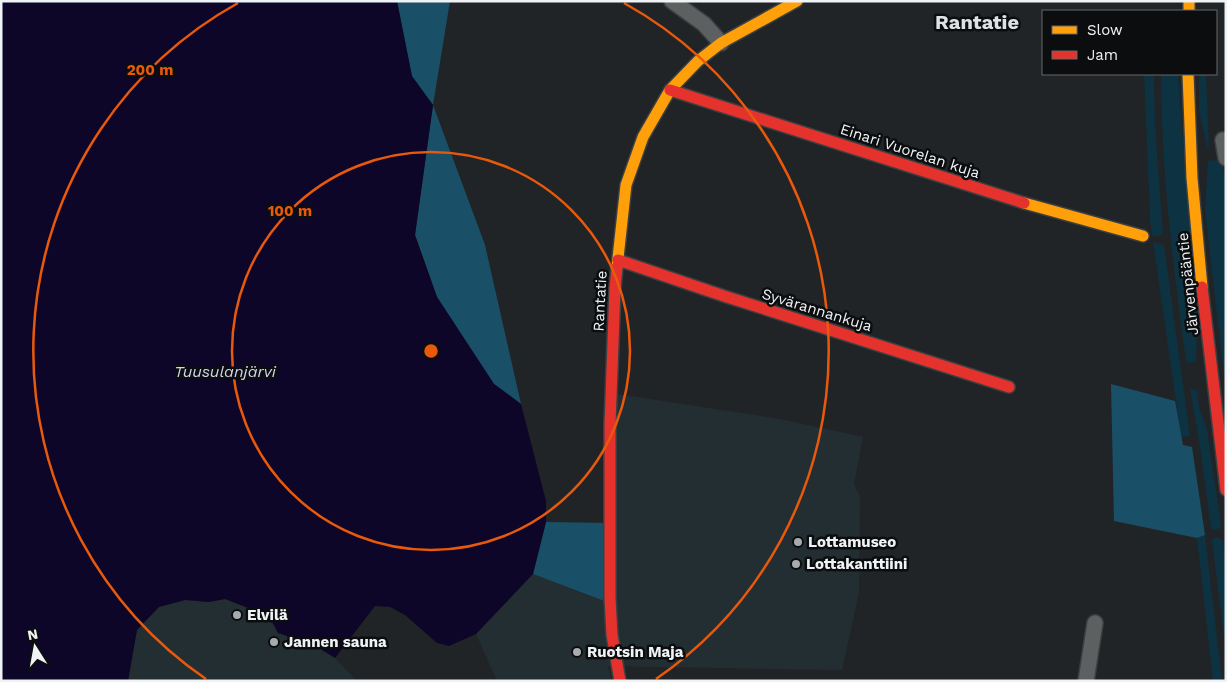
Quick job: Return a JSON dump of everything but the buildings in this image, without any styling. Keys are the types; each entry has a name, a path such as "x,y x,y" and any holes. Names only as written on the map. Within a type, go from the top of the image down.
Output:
{"street":[{"path":"672,1 704,24 721,43"},
{"name":"Rantatie","path":"620,681 612,635 609,545 610,424 615,288 626,185 642,137 670,90 698,61 721,43 797,1"},
{"name":"Järvenpääntie","path":"1188,75 1195,212 1226,490"},
{"name":"Einari Vuorelan kuja","path":"670,90 1022,202 1143,236"},
{"path":"1224,140 1226,158"},
{"name":"Syvärannankuja","path":"618,260 765,311 864,340 1009,387"},
{"path":"1086,681 1095,623"}],"shaded area":[{"path":"397,1 450,1 433,105 412,77"},
{"path":"1144,75 1154,75 1155,127 1163,234 1152,236"},
{"path":"1161,75 1178,75 1197,330 1196,360 1195,362 1188,363 1186,360 1172,253 1163,146"},
{"path":"1199,75 1206,75 1209,149 1207,146 1199,111"},
{"path":"433,105 485,245 521,404 494,384 437,297 415,235"},
{"path":"1217,160 1223,167 1226,184 1226,392 1205,211 1208,161"},
{"path":"1153,242 1164,245 1190,436 1181,437"},
{"path":"1111,384 1175,401 1183,445 1192,447 1205,535 1197,538 1114,521"},
{"path":"1190,389 1197,390 1199,408 1207,429 1221,525 1220,528 1215,530 1211,528"},
{"path":"611,393 780,419 863,437 854,484 860,497 859,593 842,670 608,666 611,681 497,681 476,634 533,574 607,602"},
{"path":"546,522 609,523 607,602 533,574"},
{"path":"1205,535 1222,681 1213,681 1197,538"},
{"path":"1214,538 1219,538 1223,541 1226,567 1226,651 1212,541"},
{"path":"225,599 269,616 278,633 314,645 335,658 357,681 128,681 137,630 159,607 185,600 209,602"}],"water":[{"name":"Tuusulanjärvi","path":"1,1 397,1 412,76 433,105 415,235 437,297 494,384 521,404 546,501 546,522 533,574 476,634 449,646 437,643 405,615 390,607 375,606 335,658 314,645 278,633 269,616 225,599 209,602 185,600 159,607 137,630 128,681 1,681"}],"traffic: slow":[{"path":"617,267 626,185 643,137 670,90 698,61 721,43 797,1"},
{"path":"1189,1 1189,10"},
{"path":"1188,75 1192,178 1202,287"},
{"path":"1024,203 1143,236"}],"traffic: jam":[{"path":"670,90 1024,203"},
{"path":"618,260 1009,387"},
{"path":"617,267 610,424 610,598 612,635 620,681"},
{"path":"1202,287 1226,490"}],"place":[{"name":"Lottamuseo","path":"798,542"},
{"name":"Lottakanttiini","path":"796,564"},
{"name":"Elvilä","path":"237,615"},
{"name":"Jannen sauna","path":"274,642"},
{"name":"Ruotsin Maja","path":"577,652"}],"district":[{"name":"Rantatie","path":"977,22"}]}
